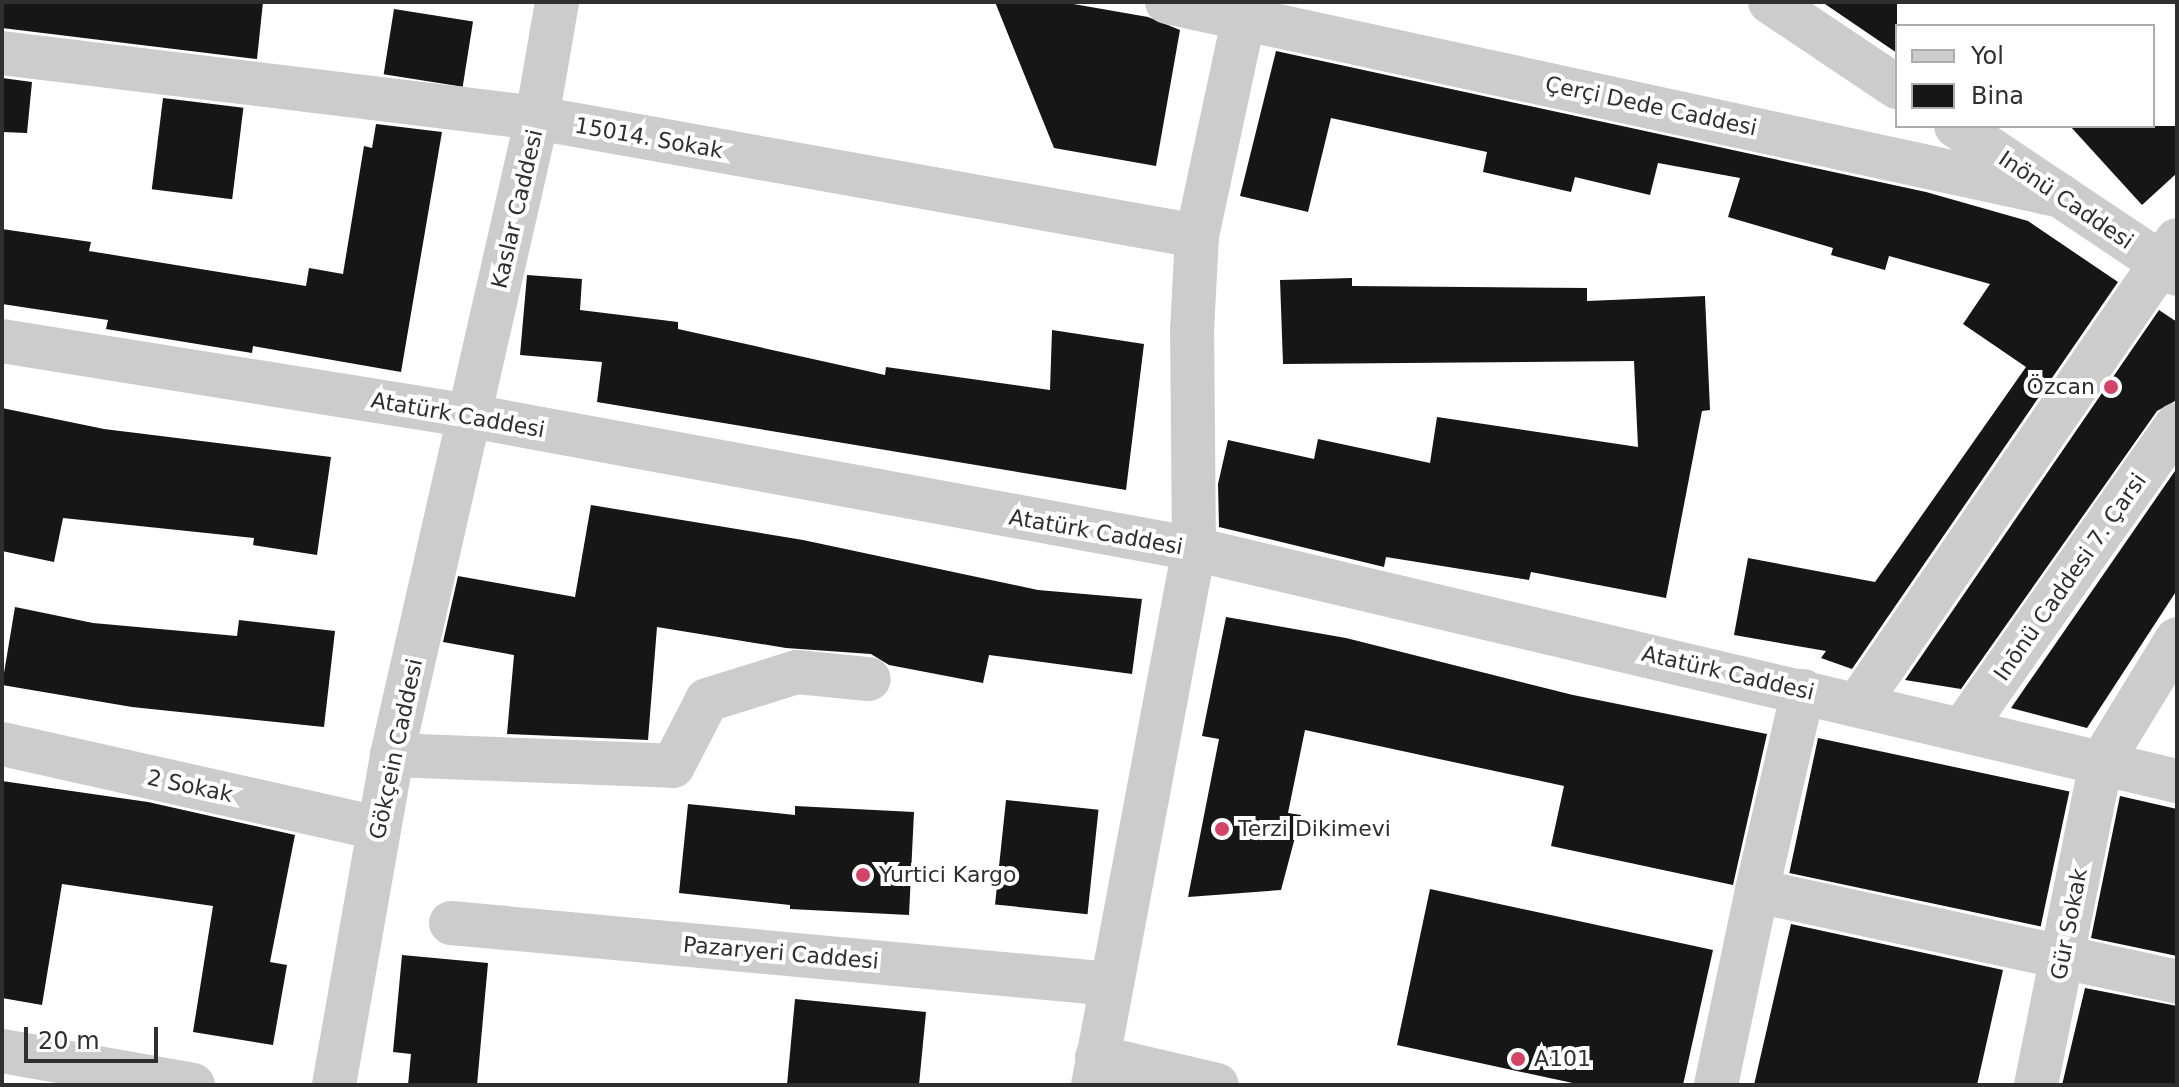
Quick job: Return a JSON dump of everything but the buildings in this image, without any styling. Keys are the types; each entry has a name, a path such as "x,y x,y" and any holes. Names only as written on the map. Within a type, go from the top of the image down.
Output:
{"street":[{"name":"Kaslar Caddesi","path":"471,416 537,118 557,2"},
{"name":"Çerçi Dede Caddesi","path":"1167,2 1244,9 2061,196"},
{"path":"1770,2 1895,86"},
{"path":"1217,1085 1095,1071 1194,549 1192,331 1197,236 1244,9"},
{"name":"15014. Sokak","path":"2,53 537,118 1197,236"},
{"name":"Inönü Caddesi","path":"1959,128 2061,196 2171,258"},
{"path":"1858,704 2171,258"},
{"name":"Atatürk Caddesi","path":"2,341 471,416 1194,549 2177,781"},
{"name":"Gökçein Caddesi","path":"334,1085 392,755 471,416"},
{"name":"Inōnü Caddesi 7. Çarsi","path":"1963,729 2177,425"},
{"path":"2101,763 2177,639"},
{"path":"392,755 673,766 707,700 797,672 869,679"},
{"path":"1716,1085 1803,691"},
{"name":"2 Sokak","path":"2,744 379,828"},
{"name":"Gür Sokak","path":"2036,1085 2101,763"},
{"path":"1757,891 2062,960 2177,982"},
{"name":"Pazaryeri Caddesi","path":"451,923 1111,984"},
{"path":"2,1051 193,1085"}],"place":[{"name":"Özcan","path":"2111,387"},
{"name":"Terzi Dikimevi","path":"1222,829"},
{"name":"Yurtici Kargo","path":"863,875"},
{"name":"A101","path":"1518,1059"}]}
